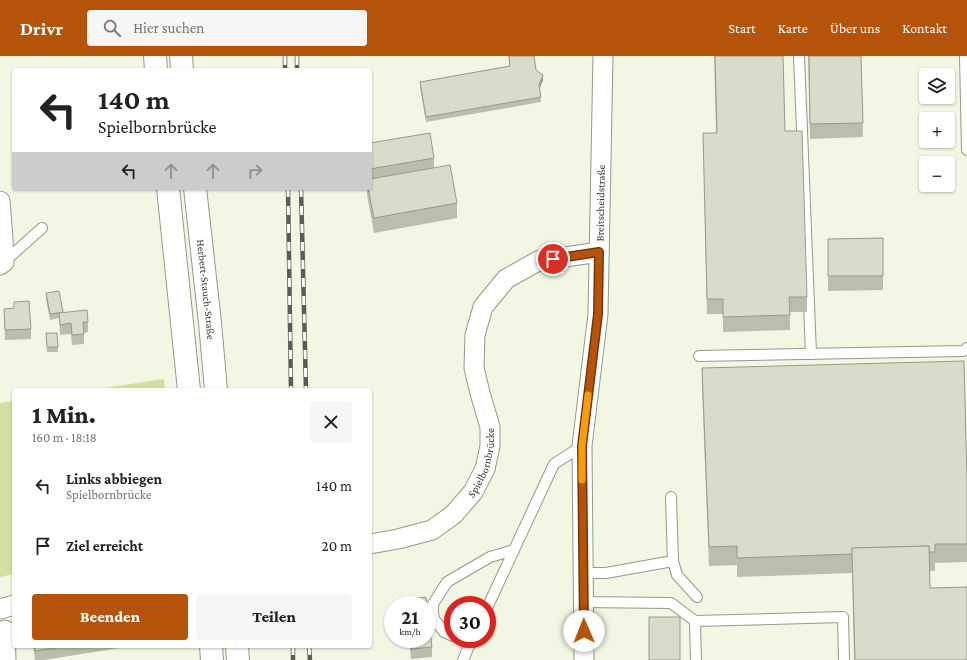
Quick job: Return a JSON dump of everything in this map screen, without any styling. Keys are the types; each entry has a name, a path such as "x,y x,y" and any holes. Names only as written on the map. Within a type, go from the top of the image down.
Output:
{"main road":[{"path":"154,56 156,68"},
{"path":"181,56 182,68"},
{"path":"168,190 189,388"},
{"name":"Herbert-Stauch-Straße","path":"195,190 216,388"},
{"path":"211,648 212,660"},
{"path":"237,648 238,660"}],"street":[{"name":"Breitscheidstraße","path":"584,660 582,446 598,314 603,56"},
{"path":"0,201 3,238 2,264"},
{"name":"Spielbornbrücke","path":"372,544 398,539 432,530 453,515 473,492 485,469 490,446 490,427 474,368 475,335 483,307 506,279 538,262 599,252"},
{"path":"0,609 12,606"},
{"path":"5,630 6,660"}],"lane":[{"path":"799,56 811,354"},
{"path":"965,56 967,150"},
{"path":"2,264 42,228"},
{"path":"699,356 963,351 967,348"},
{"path":"493,596 554,464 582,446"},
{"path":"671,497 673,561 677,575 697,597"},
{"path":"444,632 434,619 433,604 447,582 490,557 514,550"},
{"path":"583,573 606,573 673,561"},
{"path":"583,602 671,603 695,620 843,617 844,660"},
{"path":"695,620 696,660"},
{"path":"462,660 468,648"}],"green space":[{"path":"164,379 165,388 104,388"},
{"path":"12,401 12,574 0,577 0,403"}],"building":[{"path":"509,56 534,56 536,70 543,75 539,85 541,97 426,117 420,82 510,66"},
{"path":"715,56 783,56 785,131 802,131 807,297 789,297 790,315 723,317 723,299 707,299 703,133 717,133"},
{"path":"809,56 861,56 863,123 810,124"},
{"path":"430,133 434,158 372,169 372,143"},
{"path":"450,165 457,203 374,218 368,190 372,190 372,179"},
{"path":"883,238 883,276 828,276 828,239"},
{"path":"59,291 63,312 50,314 46,293"},
{"path":"29,301 31,329 5,330 4,309 14,308 14,302"},
{"path":"87,310 88,322 83,322 84,334 72,335 71,323 60,325 59,313"},
{"path":"46,333 57,333 58,347 47,347"},
{"path":"964,361 967,544 935,544 935,552 929,552 929,546 852,548 852,554 737,558 737,546 709,547 702,368"},
{"path":"929,546 930,588 967,587 967,660 855,660 852,548"},
{"path":"649,617 680,617 680,660 649,660"},
{"path":"35,648 55,648 35,651"}],"railway":[{"path":"285,56 285,68"},
{"path":"297,56 297,68"},
{"path":"288,190 291,388"},
{"path":"301,190 306,388"},
{"path":"293,648 293,660"},
{"path":"309,648 310,660"}],"slow traffic":[{"path":"582,480 582,446 588,395"}],"route":[{"path":"553,259 599,252 598,314 582,446 584,631"}]}
